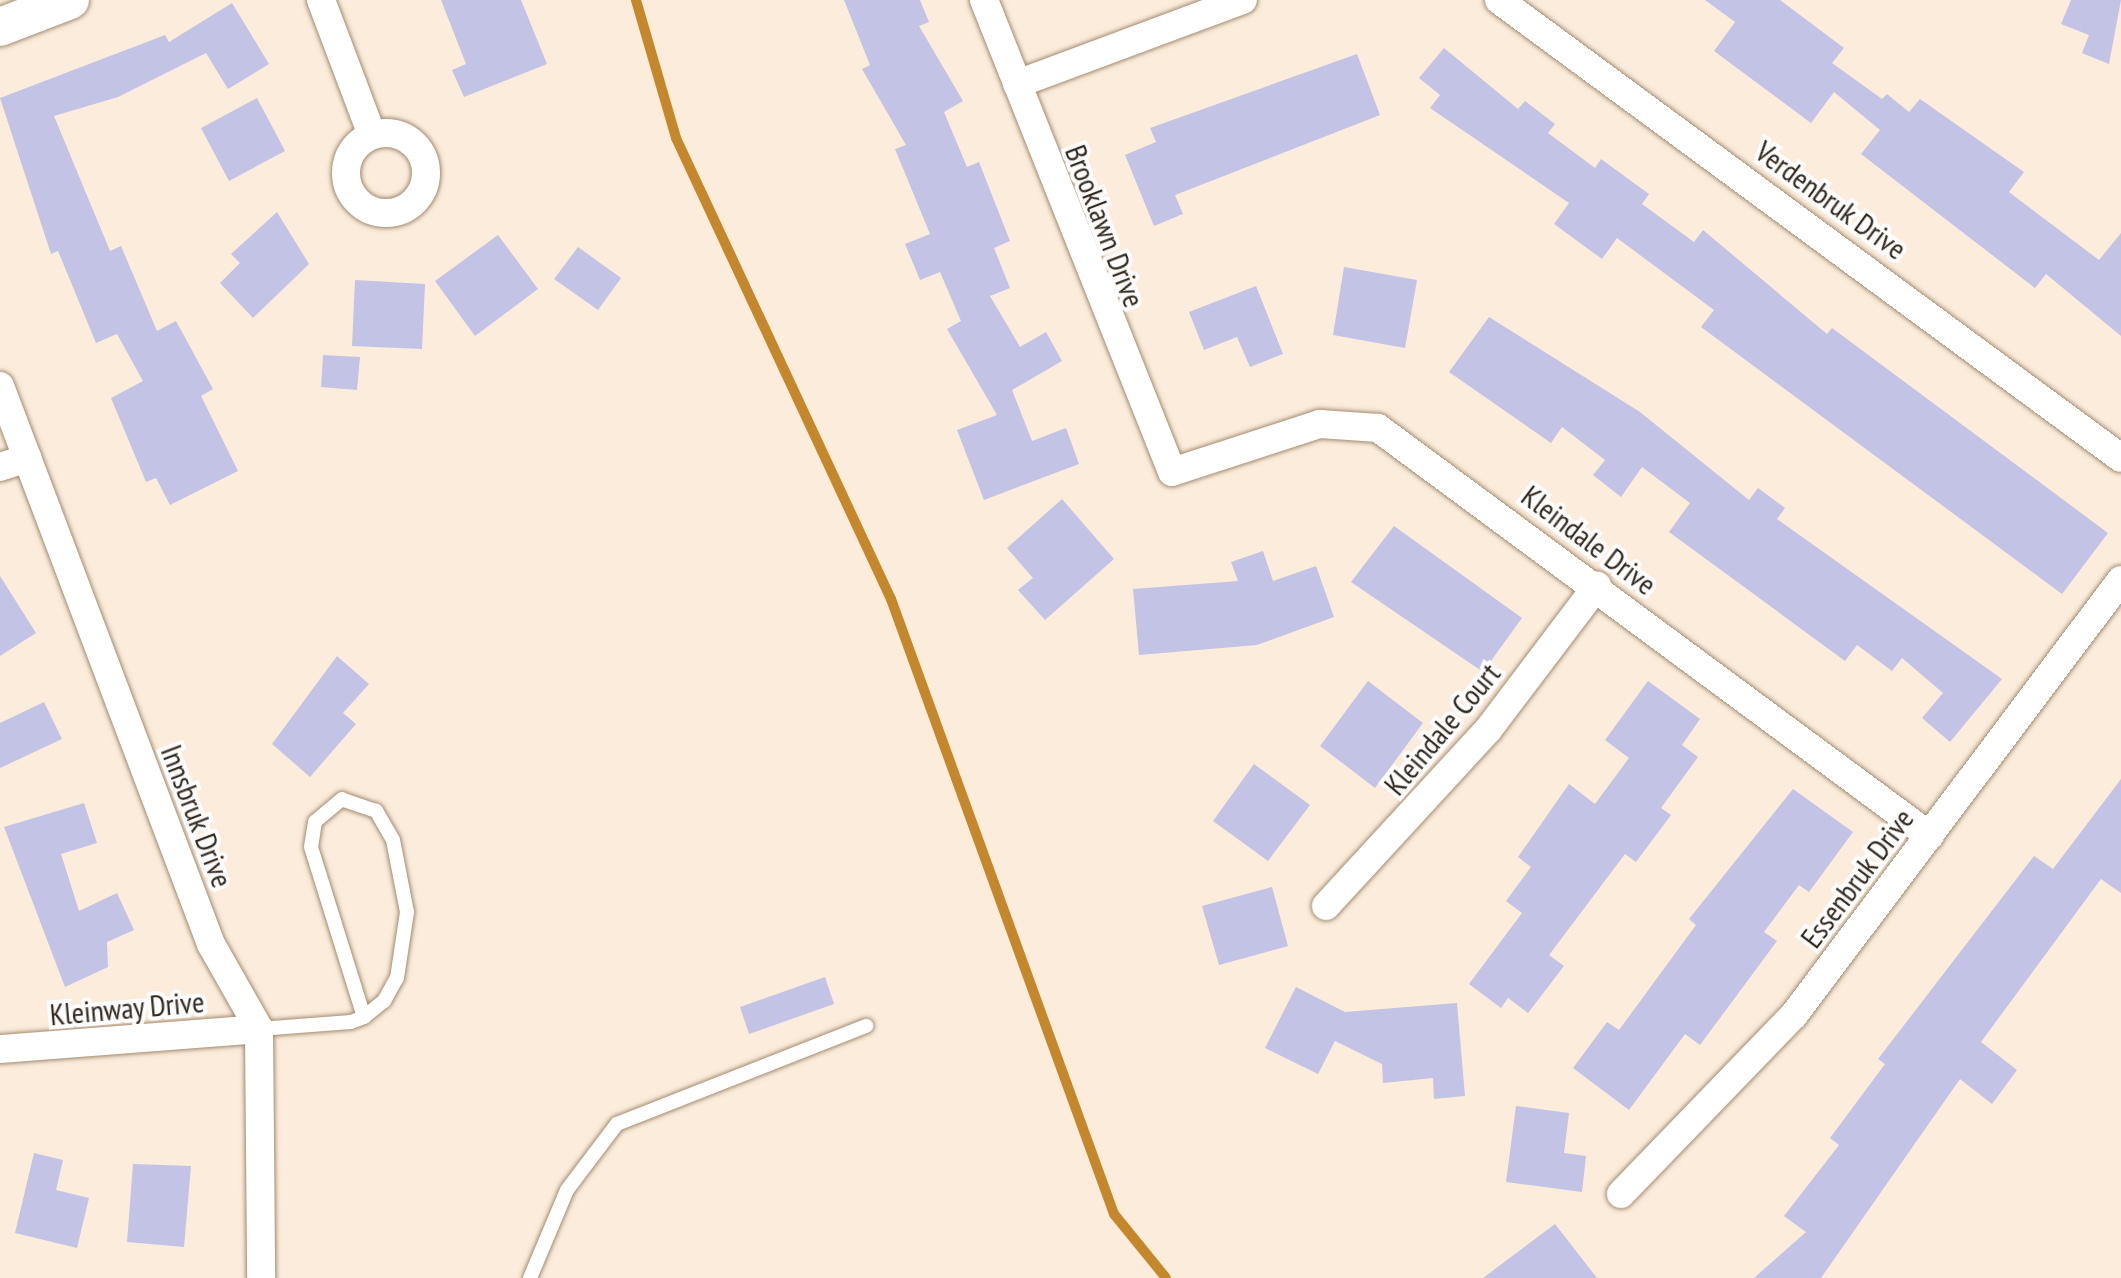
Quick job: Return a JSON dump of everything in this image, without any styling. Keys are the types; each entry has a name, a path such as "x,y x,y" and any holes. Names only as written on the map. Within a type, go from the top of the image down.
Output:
{"street":[{"path":"0,27 70,0"},
{"path":"322,0 372,135"},
{"name":"Brooklawn Drive","path":"984,0 1172,472"},
{"path":"1017,84 1243,0"},
{"name":"Verdenbruk Drive","path":"1500,0 2121,458"},
{"name":"Innsbruk Drive","path":"0,386 211,944 259,1029 261,1278"},
{"name":"Kleindale Drive","path":"1172,472 1320,424 1378,428 1598,586 1930,836"},
{"path":"0,467 28,458"},
{"name":"Essenbruk Drive","path":"1622,1194 1738,1082 1930,836 2121,580"},
{"name":"Kleindale Court","path":"1326,906 1488,730 1598,586"},
{"name":"Kleinway Drive","path":"0,1049 259,1029"}],"lane":[{"path":"259,1029 364,1017 397,978 405,886 376,810 342,799 315,822 311,847 364,1017"},
{"path":"530,1278 567,1190 617,1124 866,1026"}],"building":[{"path":"441,0 521,0 547,64 464,97 452,70 466,64"},
{"path":"844,0 920,0 929,22 919,26 963,101 944,112 967,167 979,162 1010,241 994,248 1010,288 990,296 1020,347 1046,332 1062,361 1012,390 1032,441 1066,428 1079,464 984,500 957,430 997,415 947,329 961,321 940,272 920,280 905,244 930,234 895,149 906,145 862,69 870,65"},
{"path":"1705,0 1780,0 1844,48 1832,63 1882,99 1887,94 1909,112 1920,99 2024,172 2009,192 2099,260 2121,233 2121,336 2046,274 2035,288 1861,154 1880,130 1834,92 1811,123 1714,51 1735,22"},
{"path":"2071,0 2121,0 2109,64 2082,53 2089,35 2061,24"},
{"path":"232,3 269,64 228,89 206,53 118,97 54,116 110,251 121,246 157,331 176,321 213,389 201,396 238,471 170,505 156,478 146,482 111,398 143,381 117,334 96,343 58,251 51,254 0,98 165,35 169,42"},
{"path":"1444,48 1518,109 1525,101 1555,124 1548,133 1595,168 1601,159 1649,194 1642,204 1694,242 1703,230 1827,334 1832,328 2108,533 2062,594 1701,327 1714,310 1617,238 1602,259 1554,224 1569,203 1430,108 1440,95 1419,78"},
{"path":"1357,54 1380,115 1175,195 1183,214 1154,226 1125,155 1156,142 1150,128"},
{"path":"257,98 285,151 229,181 201,128"},
{"path":"277,212 309,264 253,318 220,283 240,263 231,254"},
{"path":"498,235 538,289 475,336 435,281"},
{"path":"578,247 621,278 598,310 554,279"},
{"path":"1344,267 1417,280 1405,348 1333,335"},
{"path":"355,280 425,284 422,349 352,346"},
{"path":"1256,286 1283,354 1250,367 1237,337 1204,350 1189,312"},
{"path":"1489,317 1640,412 1749,500 1758,488 1785,508 1777,519 2002,679 1950,742 1922,718 1943,693 1902,658 1892,671 1857,645 1845,661 1669,532 1690,503 1642,467 1621,497 1593,475 1605,460 1562,427 1551,443 1449,372"},
{"path":"323,355 360,357 357,390 321,387"},
{"path":"1062,499 1114,559 1045,620 1018,590 1033,578 1007,548"},
{"path":"1394,526 1522,618 1483,672 1351,582"},
{"path":"1263,551 1273,581 1316,566 1334,617 1257,645 1139,655 1133,589 1238,581 1231,562"},
{"path":"0,576 36,633 0,656"},
{"path":"337,656 369,684 343,713 356,724 310,777 272,744"},
{"path":"1368,681 1423,723 1375,788 1320,746"},
{"path":"1648,681 1700,719 1682,745 1698,757 1661,808 1671,815 1636,862 1625,854 1549,955 1564,966 1528,1013 1508,998 1501,1008 1469,984 1522,913 1506,901 1531,867 1518,857 1569,784 1595,804 1629,758 1605,740"},
{"path":"44,702 62,739 0,768 0,723"},
{"path":"1254,764 1310,805 1268,861 1213,821"},
{"path":"2121,779 2121,893 2101,879 1981,1042 2017,1070 1992,1104 1960,1079 1821,1278 1754,1278 1806,1232 1784,1216 1839,1145 1830,1138 1885,1064 1878,1059 2034,856 2053,869"},
{"path":"1793,789 1853,832 1809,892 1799,885 1764,932 1777,941 1700,1045 1685,1034 1629,1110 1573,1068 1607,1022 1619,1030 1696,925 1689,919"},
{"path":"84,803 97,843 61,854 79,911 117,893 134,930 107,942 108,967 65,987 4,827"},
{"path":"1272,887 1288,946 1219,965 1202,906"},
{"path":"825,977 834,1004 749,1034 740,1007"},
{"path":"1296,987 1345,1012 1457,1003 1465,1096 1434,1099 1433,1078 1383,1083 1382,1064 1335,1041 1318,1074 1265,1048"},
{"path":"1516,1106 1569,1113 1564,1153 1586,1156 1582,1192 1506,1182"},
{"path":"34,1153 63,1160 56,1190 89,1198 77,1248 15,1233"},
{"path":"133,1164 191,1166 184,1247 127,1242"},
{"path":"1555,1224 1597,1278 1483,1278"}],"waterway":[{"path":"636,0 676,138 891,599 1114,1214 1166,1278"}]}
